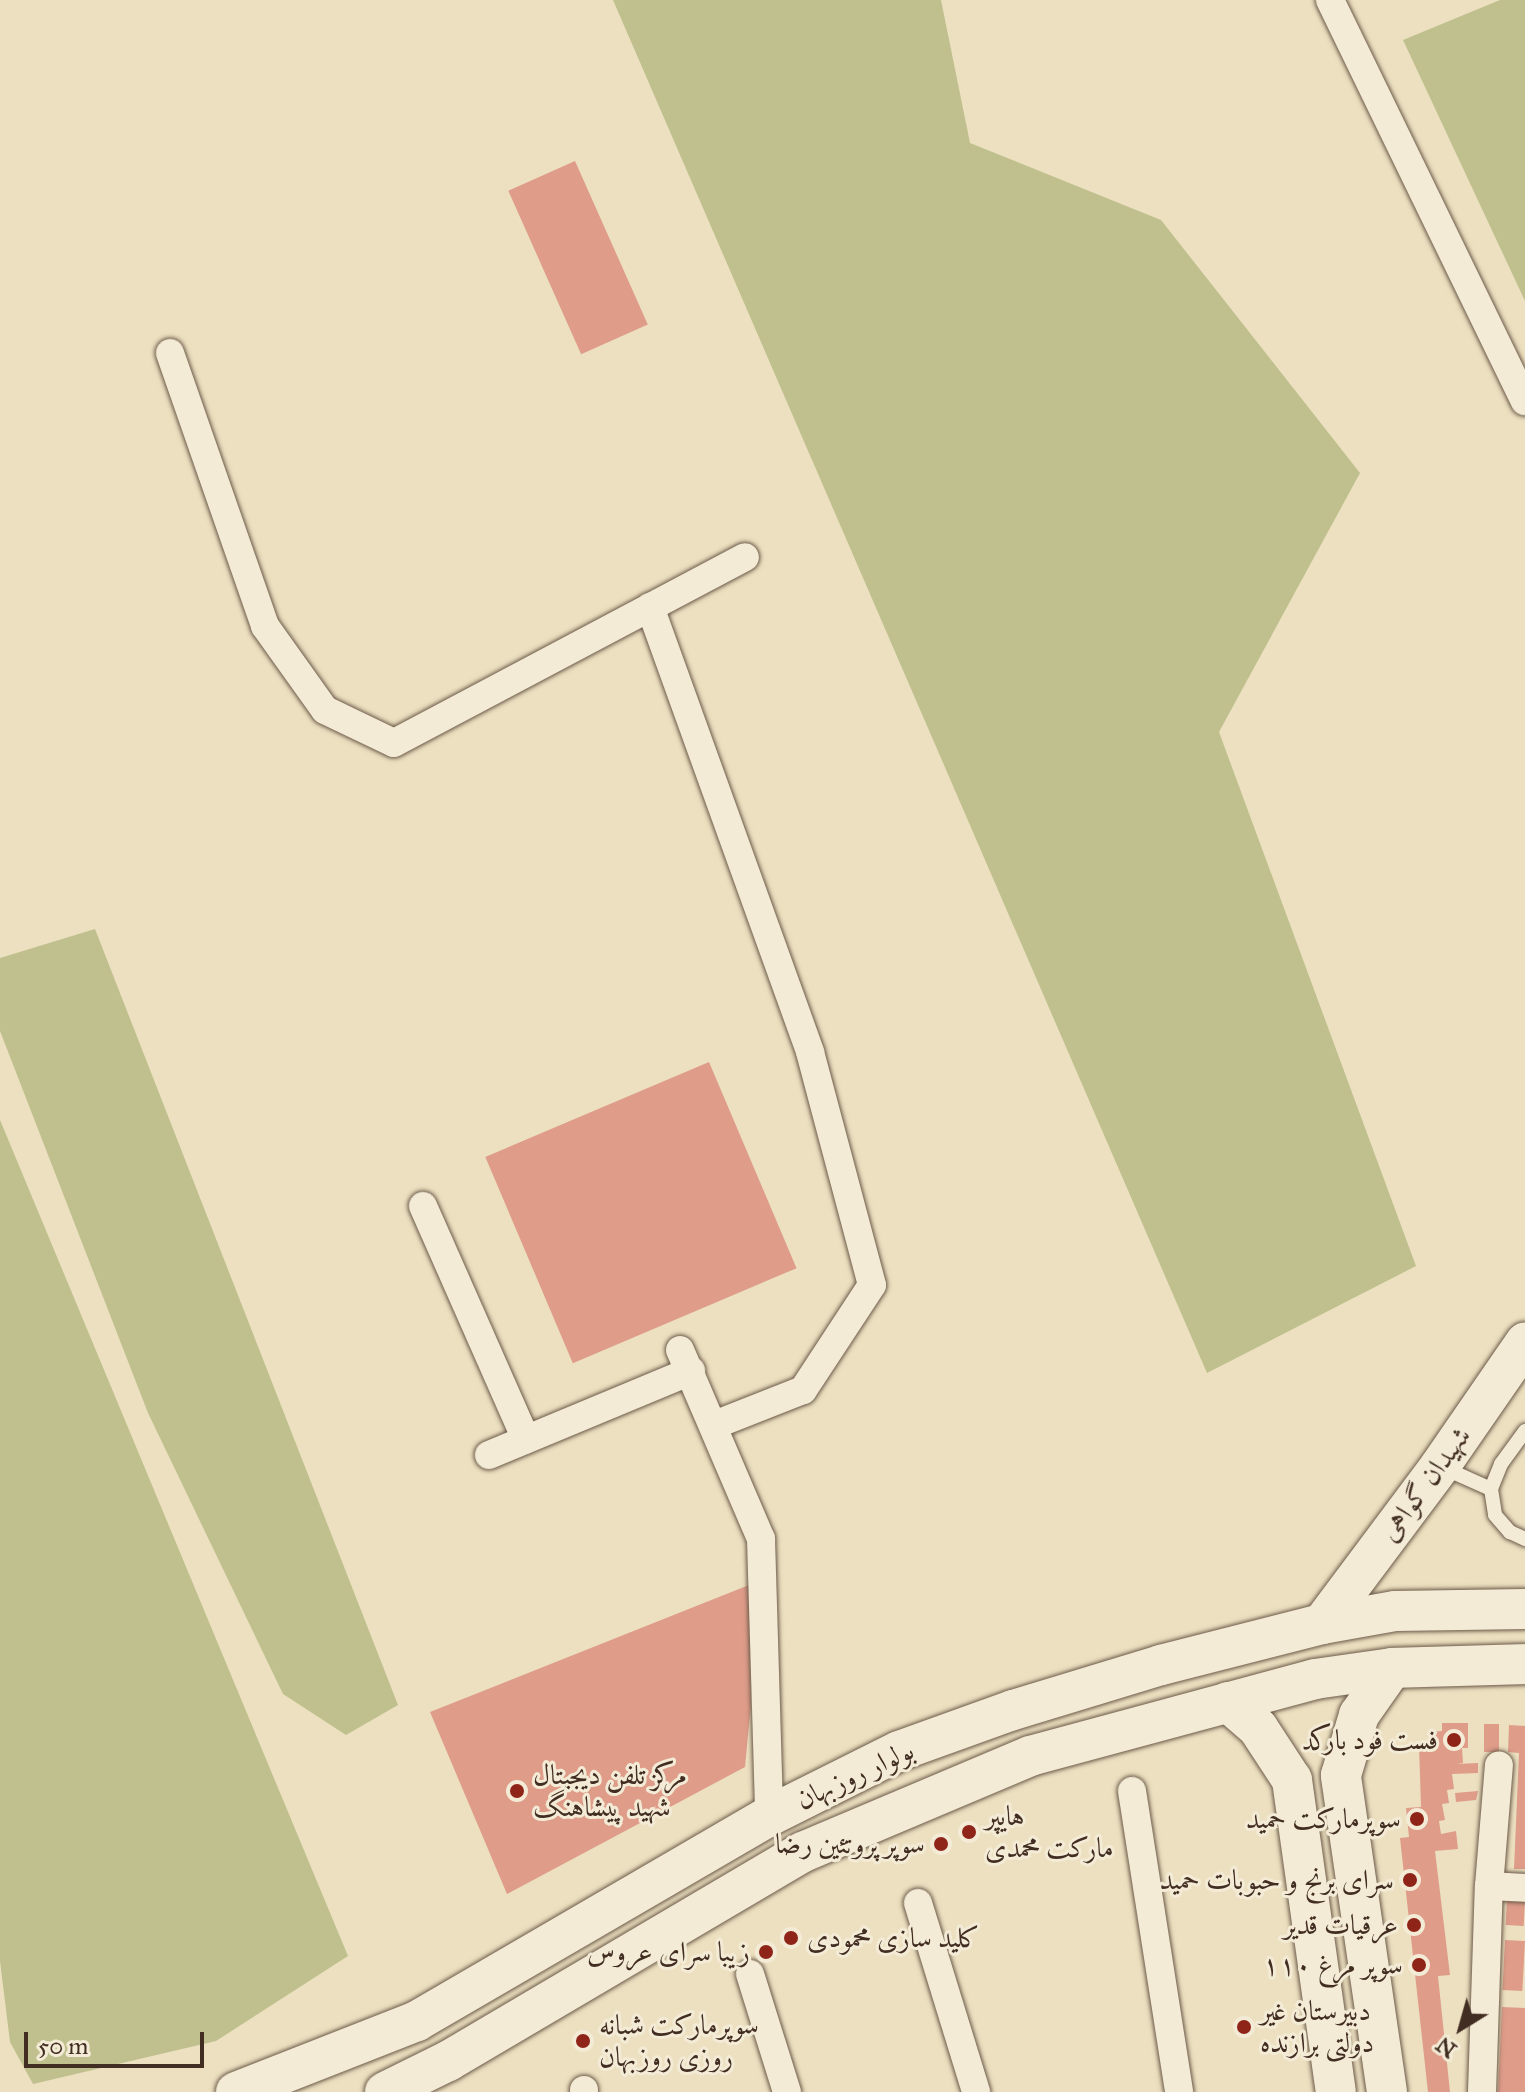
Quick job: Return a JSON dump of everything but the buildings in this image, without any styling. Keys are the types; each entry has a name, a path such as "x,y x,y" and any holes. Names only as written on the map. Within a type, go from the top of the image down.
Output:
{"main road":[{"name":"شهیدان گواهی","path":"1322,1624 1440,1466 1525,1343"},
{"name":"بولوار روزبهان","path":"236,2092 417,2021 769,1816 899,1751 999,1715 1161,1665 1322,1624 1395,1611 1525,1609"},
{"name":"بولوار روزبهان","path":"385,2092 448,2061 803,1852 1030,1756 1315,1679 1392,1668 1525,1664"},
{"path":"1387,2092 1341,1775 1359,1715 1392,1668"},
{"path":"1228,1702 1258,1728 1292,1780 1336,2092"},
{"path":"1292,1780 1301,1768 1315,1762 1330,1765 1341,1775"}],"street":[{"path":"1330,0 1525,401"},
{"path":"170,353 265,626 325,710 394,743 745,557"},
{"path":"650,607 810,1052 872,1285 803,1390 714,1425"},
{"path":"423,1206 526,1439"},
{"path":"489,1455 686,1360 761,1539 769,1816"},
{"path":"1482,2092 1489,1886 1499,1765"},
{"path":"1132,1791 1179,2092"},
{"path":"1489,1886 1525,1888"},
{"path":"918,1903 976,2092"},
{"path":"750,1974 787,2092"}],"lane":[{"path":"1525,1431 1501,1464 1491,1489 1495,1515 1510,1532 1525,1539"},
{"path":"1440,1466 1491,1489"}],"green space":[{"path":"613,0 941,0 970,143 1161,220 1360,473 1219,732 1416,1266 1207,1373"},
{"path":"1500,0 1525,0 1525,301 1403,40"},
{"path":"95,929 398,1705 346,1735 283,1694 148,1413 0,1031 0,958"},
{"path":"0,1120 348,1956 216,2041 33,2084 10,2042 0,1961"}],"place":[{"name":"فست فود بارکد","path":"1454,1740"},
{"name":"مرکز تلفن دیجیتال شهید پیشاهنگ","path":"517,1791"},
{"name":"سوپرمارکت حمید","path":"1417,1819"},
{"name":"هایپر مارکت محمدی","path":"969,1832"},
{"name":"سوپر پروتئین رضا","path":"941,1844"},
{"name":"سرای برنج و حبوبات حمید","path":"1410,1880"},
{"name":"عرقیات قدیر","path":"1414,1925"},
{"name":"کلید سازی محمودی","path":"791,1938"},
{"name":"زیبا سرای عروس","path":"766,1952"},
{"name":"سوپر مرغ ۱۱۰","path":"1419,1965"},
{"name":"دبیرستان غیر دولتی برازنده","path":"1244,2027"},
{"name":"سوپرمارکت شبانه روزی روزبهان","path":"583,2041"}]}
